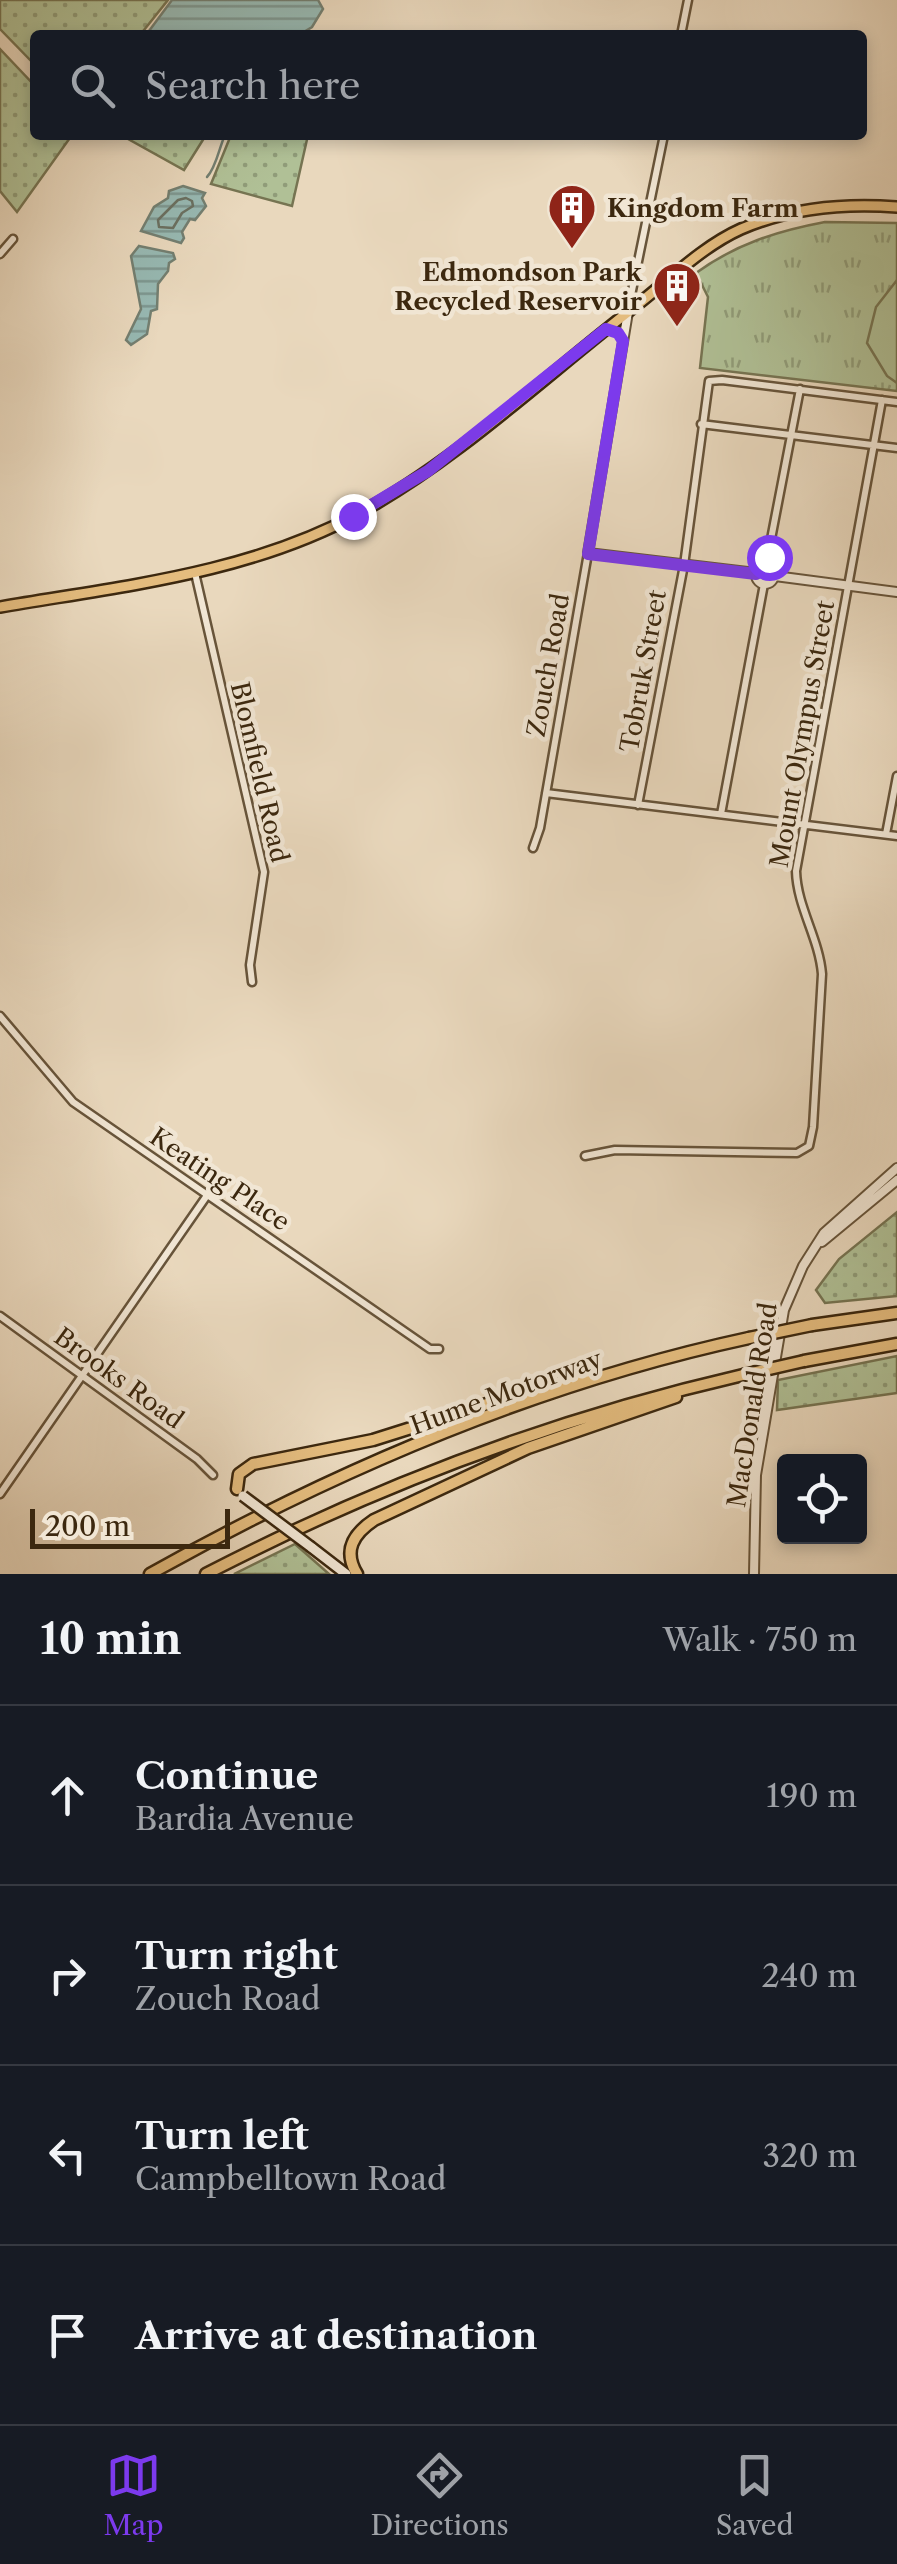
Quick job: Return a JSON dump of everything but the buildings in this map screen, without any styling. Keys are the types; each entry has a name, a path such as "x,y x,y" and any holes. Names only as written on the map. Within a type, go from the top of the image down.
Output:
{"highway":[{"name":"Hume Motorway","path":"150,1574 384,1459 642,1363 812,1325 897,1312"},
{"name":"Hume Motorway","path":"206,1574 303,1525 430,1472 547,1430 704,1384 897,1344"},
{"path":"240,1492 240,1472 252,1464 361,1443 509,1397 642,1363"},
{"path":"357,1574 350,1556 352,1543 358,1532 374,1520 528,1448 661,1404 704,1384"}],"main road":[{"path":"0,607 195,574 304,540 407,486 720,240 778,215 803,210 897,206"},
{"path":"240,1492 346,1574"}],"street":[{"path":"683,30 688,0"},
{"name":"Zouch Road","path":"534,848 628,312 663,140"},
{"path":"0,254 13,239"},
{"path":"606,329 618,333 623,341"},
{"name":"Tobruk Street","path":"638,804 684,565 706,386 722,380 800,390"},
{"path":"588,554 756,574 766,566 800,390 897,402"},
{"name":"Mount Olympus Street","path":"585,1156 615,1150 797,1153 810,1146 822,974 796,886 882,400"},
{"path":"701,424 897,448"},
{"path":"756,574 764,584 772,582 774,570 766,566"},
{"name":"Blomfield Road","path":"195,574 264,872 250,965 252,982"},
{"path":"775,576 897,592"},
{"path":"721,814 764,584"},
{"path":"886,834 897,776"},
{"path":"546,792 897,836"},
{"name":"Keating Place","path":"0,1016 73,1102 430,1348 439,1349"},
{"name":"MacDonald Road","path":"754,1574 756,1475 781,1322 794,1284 835,1221 897,1168"},
{"name":"MacDonald Road","path":"816,1248 897,1180"},
{"path":"0,1494 208,1194"},
{"name":"Brooks Road","path":"0,1316 213,1475"}],"green space":[{"path":"0,0 168,0 144,30 30,30 30,60 0,29"},
{"path":"0,49 30,81 30,140 68,140 17,212 0,191"},
{"path":"130,140 203,140 184,170"},
{"path":"229,140 307,140 292,206 211,184"},
{"path":"825,222 897,223 897,391 700,368 708,297 696,273 758,240"},
{"path":"897,280 897,383 887,376 867,343 876,307"},
{"path":"897,1212 897,1296 825,1303 816,1290 839,1259"},
{"path":"897,1356 897,1393 777,1410 778,1380"},
{"path":"295,1544 329,1574 234,1574"}],"water":[{"path":"172,0 318,0 323,9 307,30 150,30"},
{"path":"183,186 205,193 202,198 206,206 195,220 190,219 181,243 141,231 154,207 168,198 169,191"},
{"path":"139,246 173,253 175,259 158,284 157,309 151,311 147,334 131,345 126,340 141,309 131,256"}],"waterway":[{"path":"207,177 223,140"}],"place":[{"name":"Kingdom Farm","path":"572,250"},
{"name":"Edmondson Park Recycled Reservoir","path":"677,328"}],"route":[{"path":"353,516 407,486 450,455 606,329 614,330 623,341 588,554 756,574 758,568 766,566 769,557"}]}
